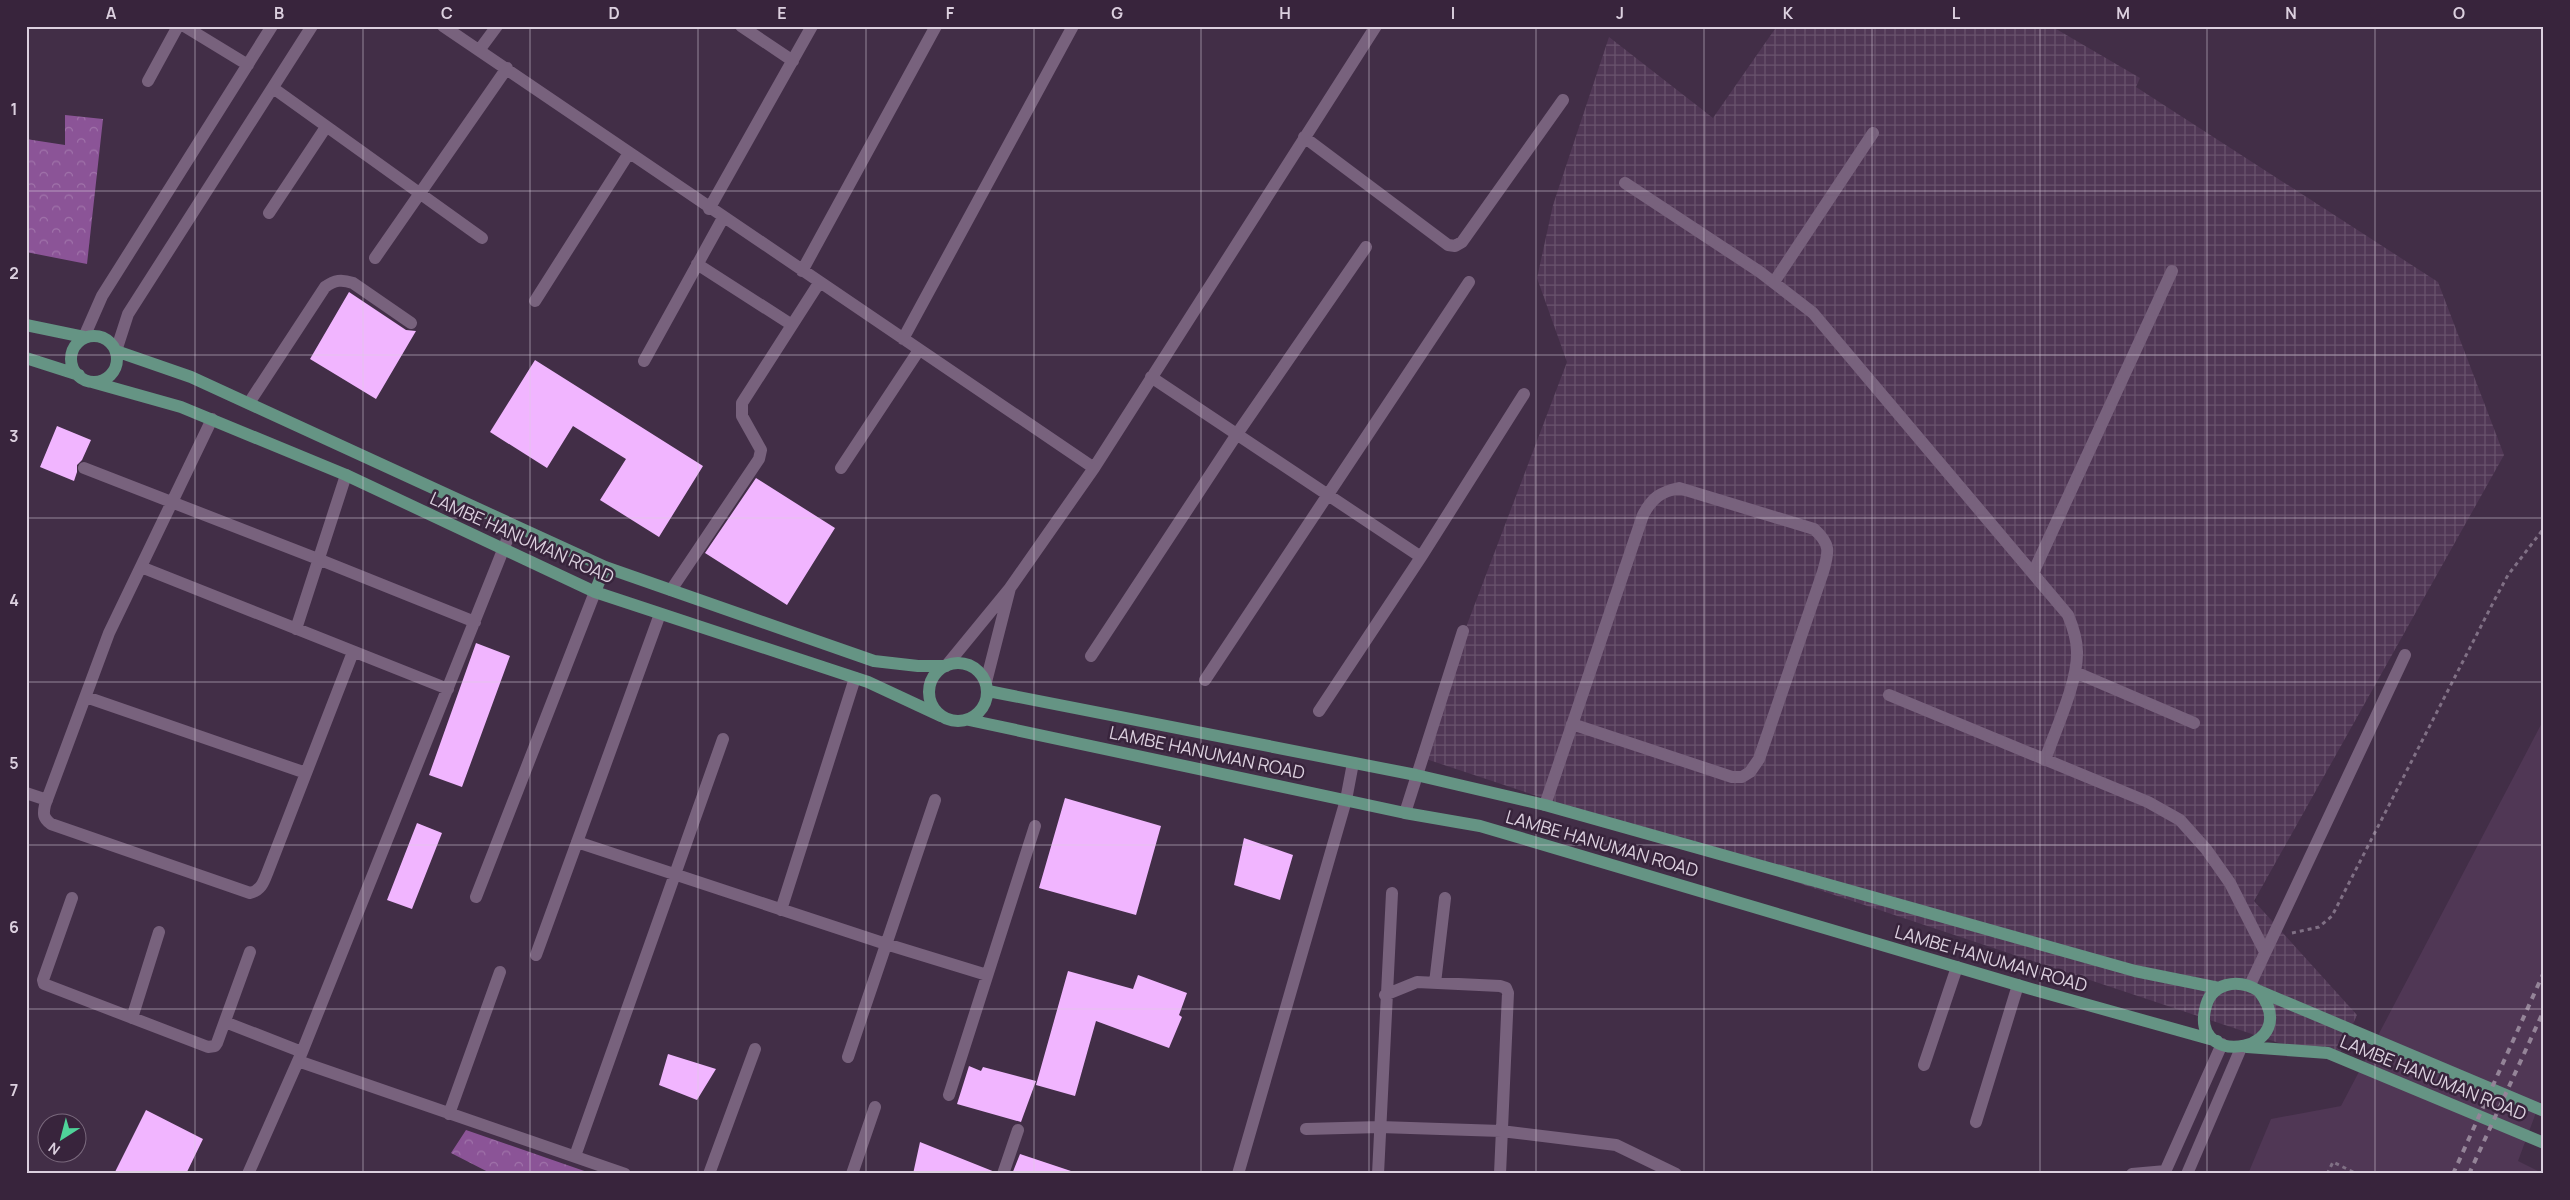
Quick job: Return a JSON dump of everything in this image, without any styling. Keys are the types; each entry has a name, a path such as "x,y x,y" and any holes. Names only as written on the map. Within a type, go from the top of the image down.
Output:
{"main road":[{"path":"26,325 84,338 99,336 112,344 116,351 116,366 107,378 92,382 79,375 26,358"},
{"path":"79,375 74,370 71,355 73,348 84,338"},
{"path":"116,351 191,376 605,567 874,661 918,666 966,664 981,674 987,687 983,709 968,720 951,721 941,716 934,709 929,690 938,672 946,666"},
{"name":"LAMBE HANUMAN ROAD","path":"92,382 182,407 212,419 346,475 502,550 595,592 856,678 941,716"},
{"path":"595,592 605,567"},
{"name":"LAMBE HANUMAN ROAD","path":"987,687 1416,775 1545,804 2135,972 2219,988"},
{"name":"LAMBE HANUMAN ROAD","path":"968,720 1405,813 1480,826 2219,1043"},
{"path":"2238,983 2254,988 2266,1000 2270,1011 2269,1022 2265,1033 2257,1042 2244,1047 2219,1043 2205,1024 2204,1014 2211,995 2219,988 2238,983"},
{"name":"LAMBE HANUMAN ROAD","path":"2254,988 2544,1112"},
{"name":"LAMBE HANUMAN ROAD","path":"2244,1047 2328,1053 2544,1143"}],"street":[{"path":"148,80 178,26"},
{"path":"184,26 248,65"},
{"path":"84,338 102,296 272,26"},
{"path":"116,351 128,314 312,26"},
{"path":"443,26 480,49 709,209 1094,468"},
{"path":"480,49 497,26"},
{"path":"741,26 793,61"},
{"path":"709,209 812,26"},
{"path":"802,271 936,26"},
{"path":"903,339 1073,26"},
{"path":"946,666 1010,588 1094,468 1376,26"},
{"path":"375,258 507,68"},
{"path":"272,88 482,238"},
{"path":"1304,137 1448,245 1455,246 1462,242 1563,100"},
{"path":"269,213 326,127"},
{"path":"1774,282 1873,133"},
{"path":"535,301 628,153"},
{"path":"1625,183 1774,282 1813,313 2068,615 2076,635 2078,653 2075,672 2045,760"},
{"path":"644,361 723,218"},
{"path":"1092,656 1237,434 1366,247"},
{"path":"697,264 792,325"},
{"path":"2034,573 2172,270"},
{"path":"249,404 325,287 333,281 341,280 353,283 411,323"},
{"path":"1206,680 1469,282"},
{"path":"671,590 759,460 761,450 742,416 742,403 819,283"},
{"path":"842,468 919,350"},
{"path":"1151,377 1421,557"},
{"path":"1319,711 1421,557 1524,394"},
{"path":"212,419 109,633 47,800 43,813 45,820 51,824 250,893 261,887 353,652"},
{"path":"84,468 475,622"},
{"path":"296,629 346,475"},
{"path":"1545,804 1572,724 1643,515 1650,502 1661,492 1679,488 1814,529 1825,539 1828,555 1823,572 1769,732 1759,759 1750,772 1742,776 1732,777 1572,724"},
{"path":"248,1174 300,1056 475,622 512,525"},
{"path":"141,567 448,689"},
{"path":"987,687 1010,588"},
{"path":"476,897 595,592"},
{"path":"536,955 660,614"},
{"path":"1405,813 1463,631"},
{"path":"2254,988 2265,952 2405,655"},
{"path":"2075,672 2194,723"},
{"path":"781,910 856,678"},
{"path":"1889,695 2148,802 2180,820 2206,849 2230,883 2265,952"},
{"path":"86,697 306,774"},
{"path":"575,1156 723,739"},
{"path":"1238,1174 1346,800 1353,763"},
{"path":"26,793 47,800"},
{"path":"848,1057 935,800"},
{"path":"949,1095 1035,826"},
{"path":"577,842 886,944 988,975"},
{"path":"1378,1174 1385,995 1392,893"},
{"path":"72,898 43,980 44,984 212,1048 216,1043 250,952"},
{"path":"1436,983 1445,898"},
{"path":"132,1018 160,932"},
{"path":"1924,1065 1957,967"},
{"path":"449,1114 500,972"},
{"path":"1385,995 1417,982 1500,986 1508,993 1500,1174"},
{"path":"1976,1122 2018,985"},
{"path":"224,1022 300,1056 449,1114 625,1174"},
{"path":"2132,1174 2165,1172 2219,1043"},
{"path":"2187,1174 2244,1047"},
{"path":"709,1174 755,1049"},
{"path":"852,1174 875,1107"},
{"path":"1306,1128 1380,1127 1501,1132 1616,1145 1676,1174"},
{"path":"1003,1174 1018,1130"}],"path":[{"path":"2272,937 2319,927 2332,916 2508,575 2544,528"},
{"path":"2327,1174 2333,1162 2357,1174"}],"shaded area":[{"path":"1777,26 2051,26 2140,78 2136,87 2438,282 2504,455 2254,901 2357,1015 2336,1062 1417,756 1567,362 1537,278 1553,205 1609,37 1713,118"},
{"path":"2544,719 2544,1091 2518,1161 2544,1174 2248,1174 2271,1119 2341,1106"}],"green space":[{"path":"65,115 103,119 87,264 26,252 26,139 65,145"},
{"path":"466,1130 593,1174 492,1174 451,1153"}],"building":[{"path":"349,292 406,330 416,331 376,399 310,359"},
{"path":"535,360 703,466 659,537 600,500 626,459 573,426 547,468 490,432"},
{"path":"57,426 91,440 82,460 77,465 74,481 40,467"},
{"path":"756,478 835,528 787,605 705,553"},
{"path":"476,643 510,656 462,787 429,775"},
{"path":"1065,798 1161,826 1136,915 1039,888"},
{"path":"417,823 442,833 412,909 387,900"},
{"path":"1244,838 1293,855 1280,900 1234,885"},
{"path":"1068,971 1133,989 1138,975 1187,993 1179,1015 1182,1017 1169,1048 1096,1021 1075,1096 1036,1085"},
{"path":"668,1054 716,1069 697,1100 659,1085"},
{"path":"969,1066 981,1071 983,1067 1036,1081 1021,1122 957,1104"},
{"path":"146,1110 203,1139 186,1174 114,1174"},
{"path":"920,1142 995,1172 995,1174 913,1174"},
{"path":"1020,1154 1071,1171 1070,1174 1012,1174"}],"railway":[{"path":"2453,1174 2544,972"},
{"path":"2469,1174 2544,1010"}]}
